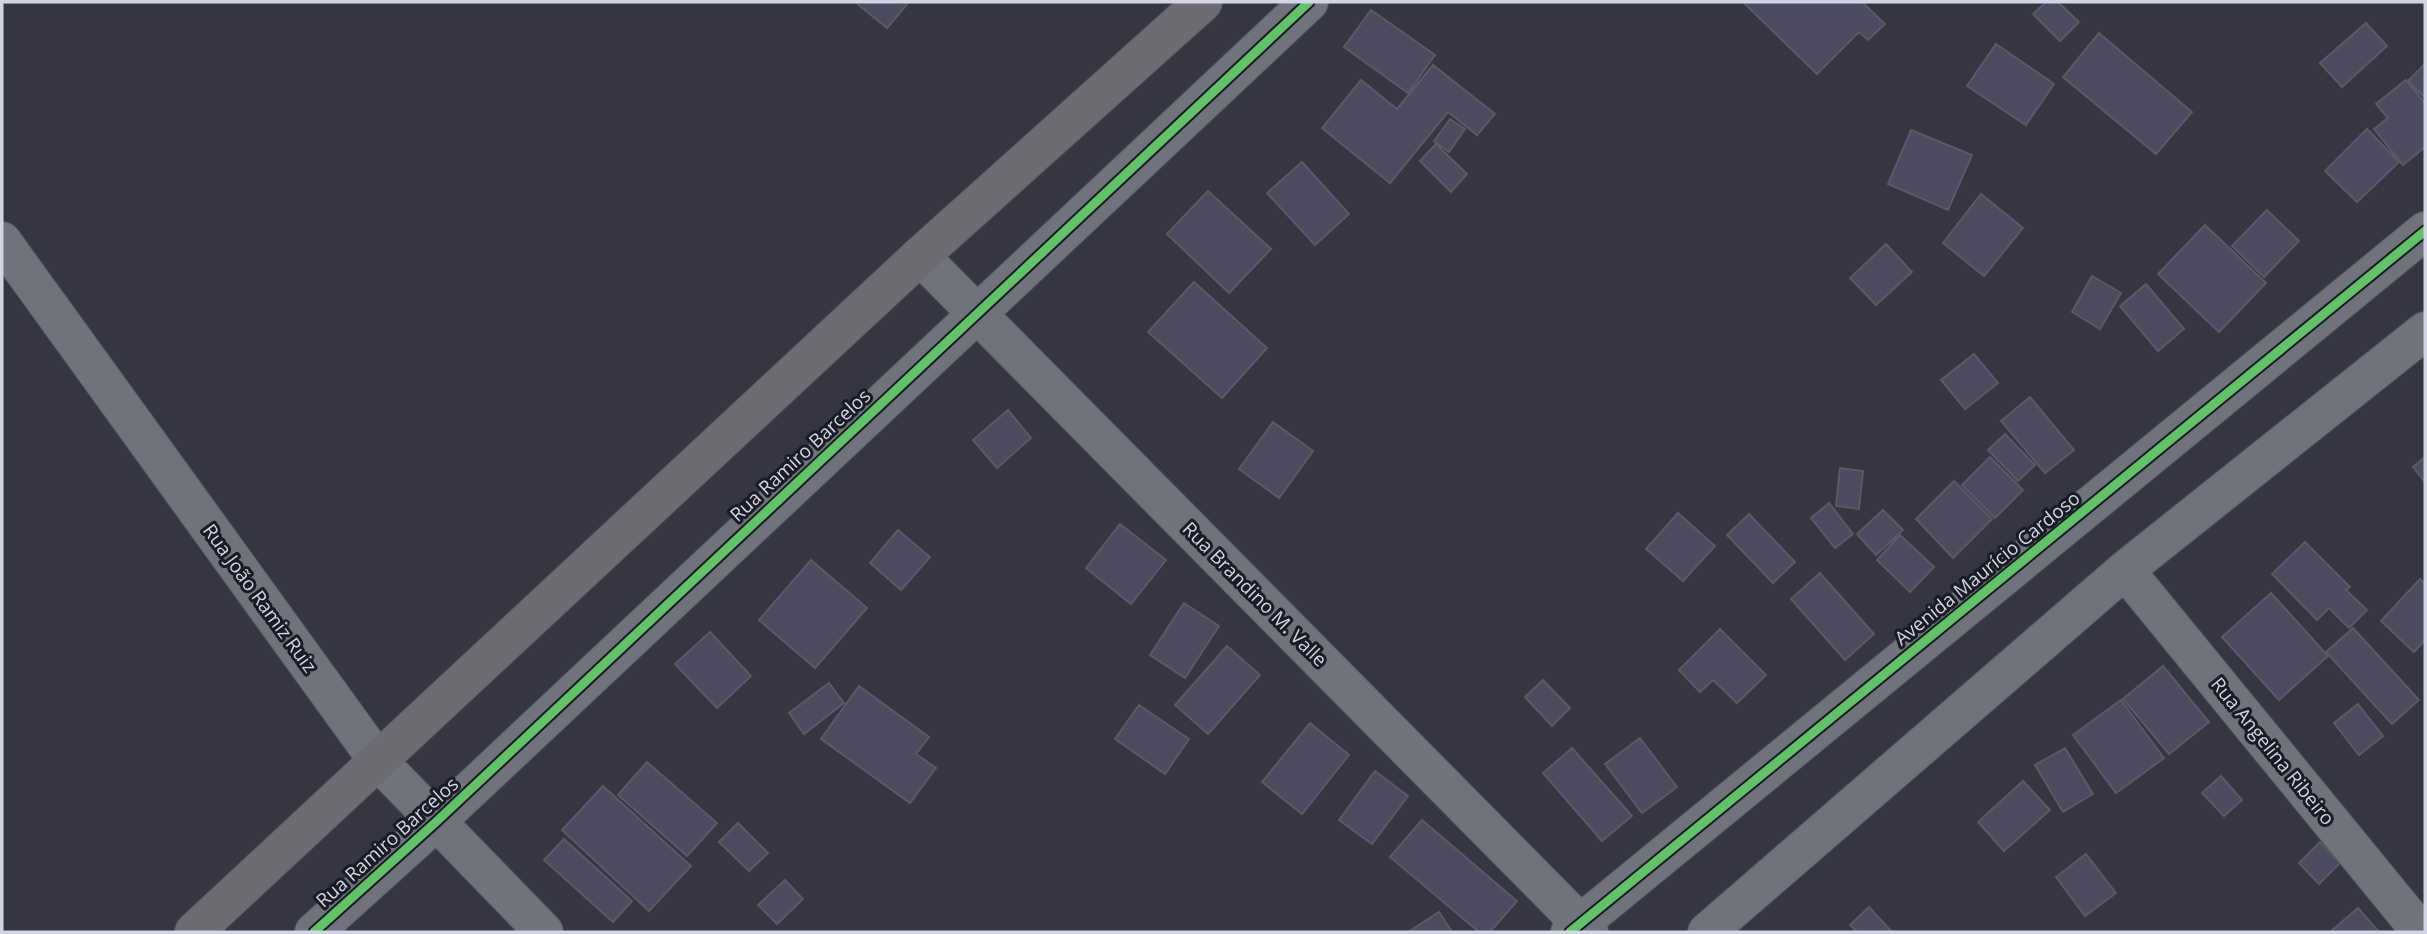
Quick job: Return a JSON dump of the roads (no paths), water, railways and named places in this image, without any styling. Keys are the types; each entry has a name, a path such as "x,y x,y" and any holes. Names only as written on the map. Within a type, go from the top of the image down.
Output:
{"main road":[{"path":"194,932 920,256 1203,2"}],"street":[{"name":"Rua Ramiro Barcelos","path":"314,932 436,822 1309,2"},
{"name":"Avenida Maurício Cardoso","path":"1580,929 2425,231"},
{"name":"Rua João Ramiz Ruiz","path":"2,241 378,761 544,932"},
{"name":"Rua Brandino M. Valle","path":"920,256 1580,929"},
{"path":"1707,932 2124,570 2425,331"},
{"name":"Rua Angelina Ribeiro","path":"2124,570 2421,932"}]}
